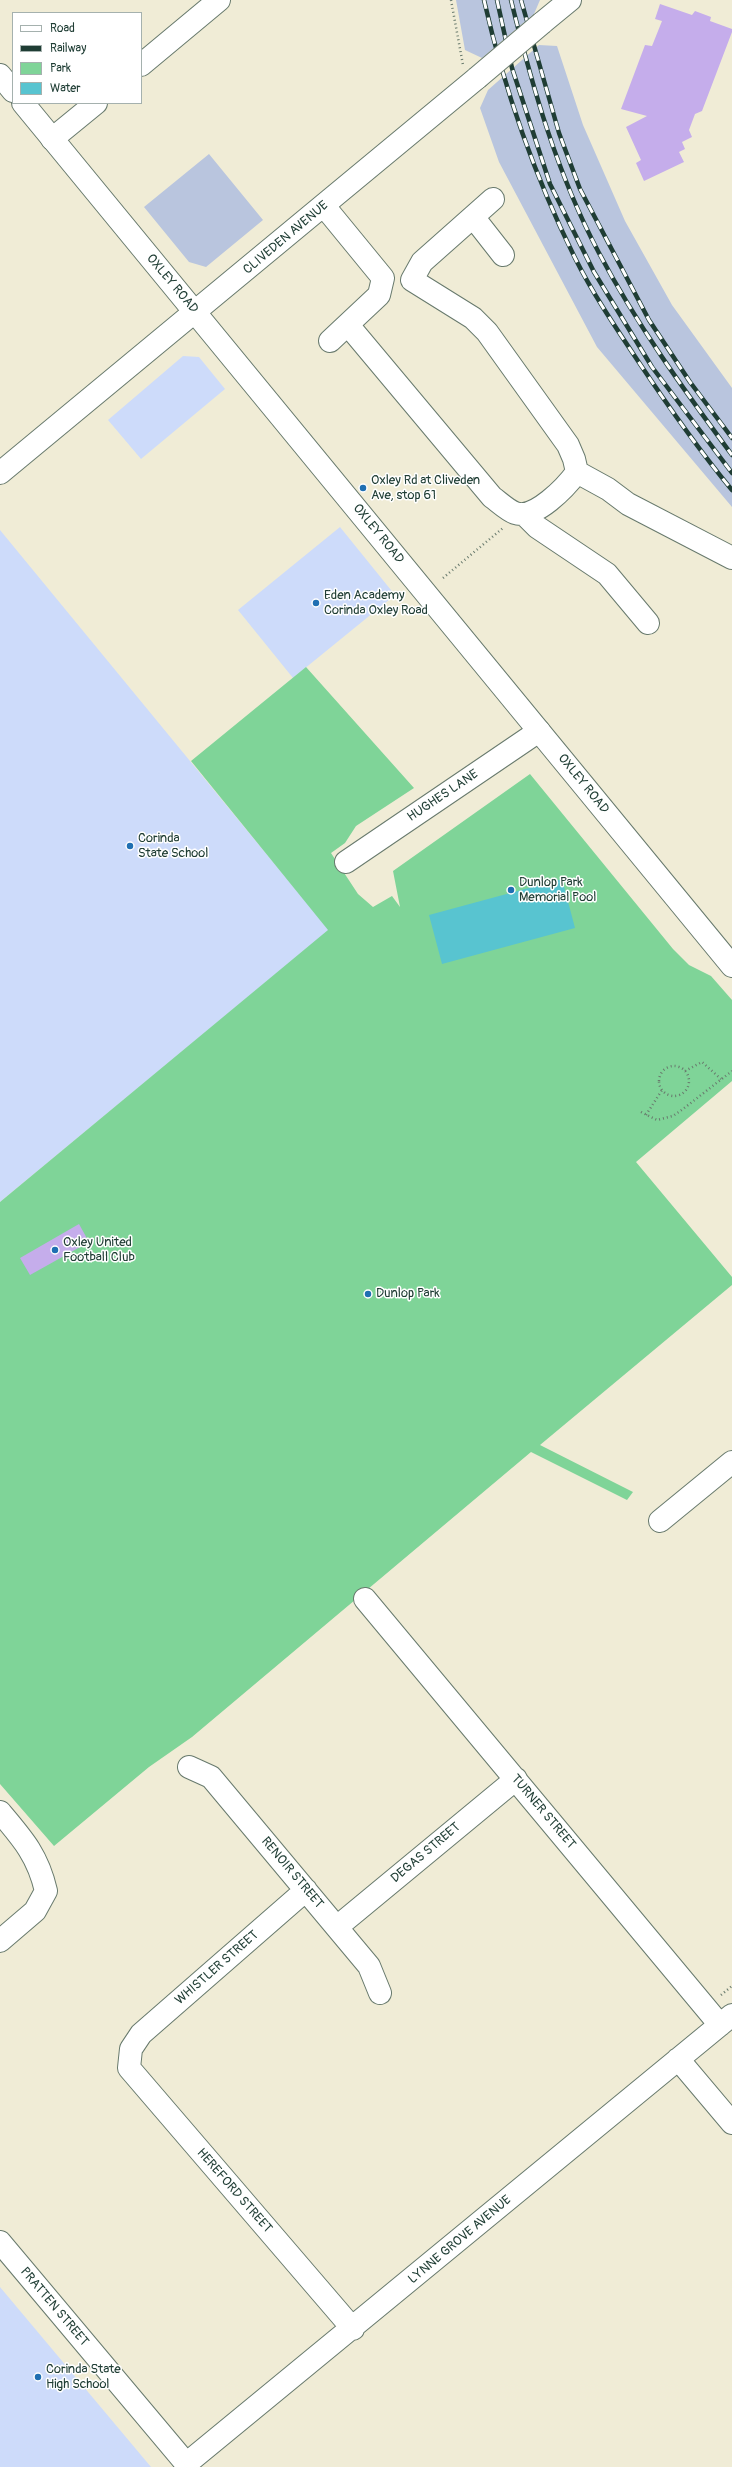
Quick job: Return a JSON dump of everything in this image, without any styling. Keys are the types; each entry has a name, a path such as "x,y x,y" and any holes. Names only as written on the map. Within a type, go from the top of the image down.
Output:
{"street":[{"path":"142,64 219,0"},
{"name":"CLIVEDEN AVENUE","path":"0,473 324,206 570,0"},
{"path":"0,75 12,90"},
{"name":"OXLEY ROAD","path":"24,104 540,730 732,966"},
{"path":"52,139 95,104"},
{"path":"412,280 422,262 474,218 493,199"},
{"path":"324,206 383,278 412,280 473,318 487,332 568,446 574,459 576,472 569,483 539,509 519,513"},
{"path":"474,218 503,255"},
{"path":"330,341 379,295 383,278"},
{"path":"348,325 477,481 492,497 519,513 537,527 607,574 648,624"},
{"path":"576,472 608,489 628,504 732,558"},
{"name":"HUGHES LANE","path":"346,862 540,730"},
{"path":"660,1521 732,1462"},
{"name":"TURNER STREET","path":"365,1599 516,1779 726,2020"},
{"name":"RENOIR STREET","path":"189,1767 211,1777 369,1966 380,1993"},
{"name":"DEGAS STREET","path":"337,1927 516,1779"},
{"path":"0,1812 31,1848 41,1870 46,1891 35,1911 0,1941"},
{"name":"WHISTLER STREET","path":"130,2048 141,2034 306,1890"},
{"name":"LYNNE GROVE AVENUE","path":"188,2465 726,2020"},
{"name":"HEREFORD STREET","path":"130,2048 129,2068 353,2328"},
{"path":"678,2059 732,2123"},
{"name":"PRATTEN STREET","path":"0,2242 188,2465"}],"path":[{"path":"451,0 473,81"},
{"path":"443,578 514,519 519,513"},
{"path":"646,1115 662,1090 660,1076 666,1069 675,1067 685,1071 702,1062 721,1079"},
{"path":"662,1090 675,1096 684,1092 689,1084 685,1071"},
{"path":"640,1112 657,1120 673,1116 732,1071"},
{"path":"719,1997 732,1986"}],"shaded area":[{"path":"456,0 540,0 534,14 482,58 465,50"},
{"path":"539,45 557,46 583,125 625,221 672,305 732,388 732,507 597,347 499,162 480,108 488,90"},
{"path":"209,154 263,220 206,267 189,262 144,207"},
{"path":"183,356 199,357 225,389 141,459 108,420"},
{"name":"Eden Academy Corinda Oxley Road","path":"340,527 395,595 293,678 238,610"},
{"name":"Corinda State School","path":"0,530 329,930 0,1202"},
{"name":"Corinda State High School","path":"0,2287 151,2467 0,2467"}],"green space":[{"name":"Dunlop Park","path":"306,667 414,788 356,826 345,843 331,853 358,894 373,907 392,896 400,907 393,871 530,774 673,949 689,965 711,976 732,1000 732,1081 636,1162 732,1277 732,1285 540,1445 633,1492 627,1500 531,1452 192,1737 149,1767 54,1846 0,1784 0,1202 328,930 191,761"}],"water":[{"path":"562,879 575,928 442,964 429,915"}],"building":[{"path":"660,4 692,15 695,11 711,17 710,21 732,29 732,32 702,111 695,114 689,130 692,137 682,142 685,149 679,152 684,162 644,181 636,163 641,160 626,127 647,116 621,109 645,45 652,46 662,21 655,19"},
{"name":"Oxley United Football Club","path":"79,1224 89,1242 30,1275 20,1258"}],"railway":[{"path":"484,0 501,66 522,132 560,227 575,258 605,311 649,378 695,443 732,490"},
{"path":"497,0 512,68 550,184 594,272 652,367 732,473"},
{"path":"511,0 547,129 570,192 584,223 629,306 679,382 732,455"},
{"path":"521,0 559,133 580,189 649,320 690,382 732,438"}],"place":[{"name":"Oxley Rd at Cliveden Ave, stop 61","path":"363,488"},
{"name":"Eden Academy Corinda Oxley Road","path":"316,603"},
{"name":"Corinda State School","path":"130,846"},
{"name":"Dunlop Park Memorial Pool","path":"511,890"},
{"name":"Oxley United Football Club","path":"55,1250"},
{"name":"Dunlop Park","path":"368,1294"},
{"name":"Corinda State High School","path":"38,2377"}]}
